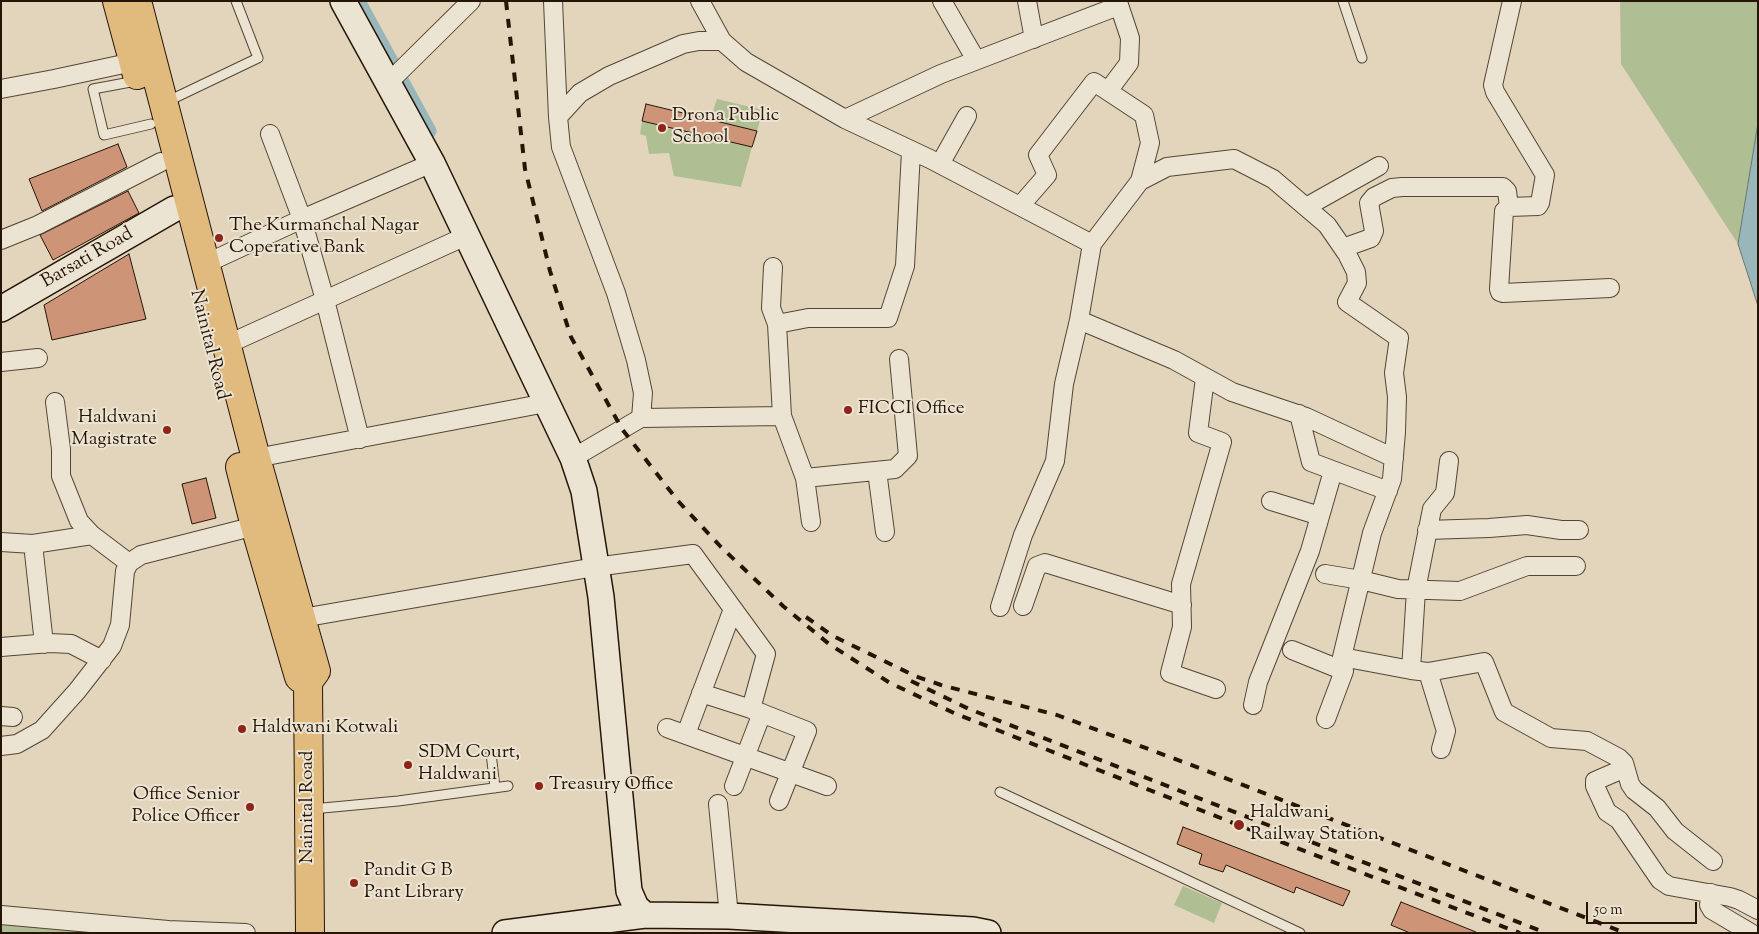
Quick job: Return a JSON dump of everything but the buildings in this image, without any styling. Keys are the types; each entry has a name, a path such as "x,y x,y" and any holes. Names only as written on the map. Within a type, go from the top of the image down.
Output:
{"highway":[{"name":"Nainital Road","path":"117,1 136,71 157,113 205,264 218,349 264,524 299,677 308,682"},
{"name":"Nainital Road","path":"137,1 157,113 161,162 218,349 256,458 264,524 302,618 316,671 308,682 310,933"}],"street":[{"path":"343,1 432,163 573,458 584,490 601,597 629,891 636,907 645,915"},
{"path":"388,83 471,1"},
{"path":"553,1 561,147 616,293 636,360 643,393 641,418"},
{"path":"700,1 722,41 746,62 845,119 940,164 1092,244"},
{"path":"942,1 976,60"},
{"path":"1027,1 1034,39"},
{"path":"1512,1 1493,85 1495,92 1545,176 1538,206 1510,207 1504,211 1500,292 1610,288"},
{"path":"845,119 941,74 1034,39 1118,4 1130,38 1129,63 1108,91"},
{"path":"558,117 580,93 609,76 683,44 699,41 722,41"},
{"path":"1,88 136,71"},
{"path":"1000,607 1024,535 1055,461 1064,384 1079,320 1092,244 1140,181 1150,143 1144,115 1094,82 1038,155 1046,175 1020,206"},
{"path":"940,164 967,116"},
{"path":"270,134 302,219 325,300 360,439"},
{"path":"777,324 808,318 888,318 905,266 912,151"},
{"path":"1140,181 1167,167 1234,159 1273,179 1327,225 1343,248 1356,272 1357,283 1348,302 1399,338 1394,373 1397,397 1392,479 1372,534 1343,664 1326,719"},
{"path":"1,240 38,225 161,162"},
{"path":"205,264 302,219 432,163"},
{"path":"1306,207 1379,166"},
{"path":"1343,248 1371,238 1374,231 1369,204 1374,197 1392,188 1503,187 1507,191 1510,207"},
{"name":"Barsati Road","path":"1,309 174,209"},
{"path":"218,349 466,236"},
{"path":"773,267 771,308 777,324 782,416 805,478 811,522"},
{"path":"1079,320 1174,360 1232,392 1299,414 1394,458"},
{"path":"1,362 38,358"},
{"path":"805,478 895,469 908,456 899,359"},
{"path":"1205,378 1198,433 1222,442 1181,584 1182,626 1170,673 1216,689"},
{"path":"55,402 61,449 61,476 79,521 92,535 129,563"},
{"path":"256,458 546,402"},
{"path":"1299,414 1311,462 1388,491"},
{"path":"573,458 641,418 782,416"},
{"path":"1441,749 1446,732 1420,671 1416,590 1432,508 1445,493 1449,461"},
{"path":"877,471 885,532"},
{"path":"1253,705 1258,682 1310,551 1333,471"},
{"path":"1271,501 1320,516"},
{"path":"1,746 17,744 42,730 112,646 120,626 125,572 129,563 141,555 264,524"},
{"path":"1428,530 1489,528 1527,524 1561,530 1579,530"},
{"path":"1,542 33,544 92,535"},
{"path":"33,544 44,644"},
{"path":"302,618 595,567 694,554 766,654 757,711 746,756 734,786"},
{"path":"1023,606 1037,566 1046,563 1182,605"},
{"path":"1324,574 1398,589 1460,591 1527,566 1576,566"},
{"path":"686,734 733,608"},
{"path":"1,648 44,644 71,644 102,660"},
{"path":"1292,650 1343,664 1420,671 1484,662 1504,712 1551,738 1587,741 1619,758 1634,790 1657,808 1675,831 1713,861"},
{"path":"702,693 757,711 808,731 779,801"},
{"path":"667,728 828,786"},
{"path":"1625,768 1595,781 1595,786 1607,812 1619,820 1660,880 1664,884 1739,900 1758,910"},
{"path":"718,804 729,916"},
{"path":"1711,893 1709,905 1712,910 1752,933"},
{"path":"1,915 168,930 246,933"},
{"path":"505,933 600,927 645,915 729,916 847,928 973,930 988,933"}],"lane":[{"path":"136,71 93,89 104,135 157,113 258,58 236,1"},
{"path":"1343,1 1362,58"},
{"path":"491,754 495,788"},
{"path":"309,810 398,801 508,786"},
{"path":"1000,792 1300,933"}],"green space":[{"path":"1620,1 1758,1 1758,123 1738,244 1621,64"},
{"path":"717,99 763,110 757,131 710,120"},
{"path":"642,121 752,147 741,187 674,176 669,153 649,154 646,136 640,134"},
{"path":"1183,886 1222,903 1214,923 1174,905"},
{"path":"1,923 52,929 120,933 1,933"}],"water":[{"path":"1758,123 1758,306 1738,244"}],"waterway":[{"path":"358,1 429,131"}],"railway":[{"path":"506,1 525,169 550,271 571,337 622,429 678,501 721,547 783,606 829,644 890,683 954,713 1307,852 1520,933"},
{"path":"806,617 833,636 915,676 941,685 1057,715 1202,769 1625,933"},
{"path":"911,681 969,709 1546,933"}],"place":[{"name":"Drona Public School","path":"662,128"},
{"name":"The Kurmanchal Nagar Coperative Bank","path":"219,238"},
{"name":"FICCI Office","path":"848,410"},
{"name":"Haldwani Magistrate","path":"167,430"},
{"name":"Haldwani Kotwali","path":"242,729"},
{"name":"SDM Court, Haldwani","path":"408,765"},
{"name":"Treasury Office","path":"539,786"},
{"name":"Office Senior Police Officer","path":"250,807"},
{"name":"Haldwani Railway Station","path":"1239,825"},
{"name":"Pandit G B Pant Library","path":"354,883"}]}
